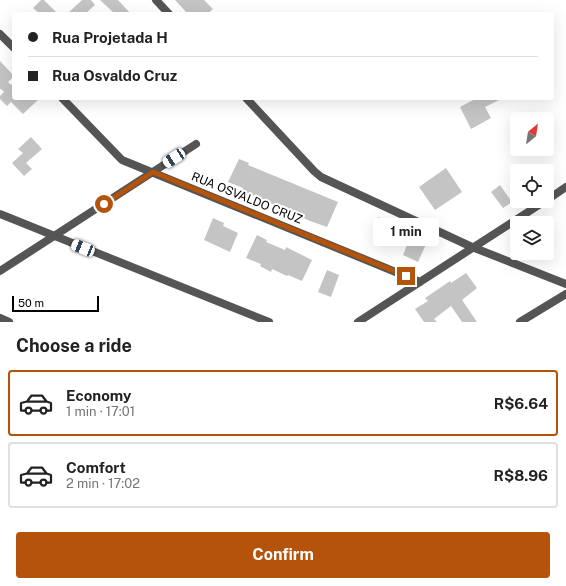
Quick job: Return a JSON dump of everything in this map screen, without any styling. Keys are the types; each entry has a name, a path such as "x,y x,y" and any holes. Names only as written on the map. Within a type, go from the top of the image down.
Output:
{"street":[{"path":"156,0 167,12"},
{"path":"0,34 12,46"},
{"name":"RUA OSVALDO CRUZ","path":"64,100 122,160 420,282"},
{"path":"248,100 321,177 472,247 566,284"},
{"path":"0,271 196,144"},
{"path":"554,195 566,187"},
{"path":"358,322 533,208"},
{"path":"0,214 269,322"},
{"path":"520,322 566,294"},
{"path":"0,318 10,322"}],"building":[{"path":"41,0 44,0 56,12 38,12 33,8"},
{"path":"82,0 91,0 95,5 87,12 69,12"},
{"path":"100,0 118,0 129,12 113,12"},
{"path":"175,0 204,0 213,9 209,12 186,12"},
{"path":"0,61 12,74 12,78 8,82 11,85 12,84 12,100 38,100 23,114 11,102 7,106 0,99 0,96 4,92 0,89"},
{"path":"473,100 499,100 485,107 491,118 471,129 460,107"},
{"path":"31,137 42,149 26,163 32,169 24,176 12,163 23,153 18,149"},
{"path":"239,159 249,163 248,165 338,202 327,227 242,191 243,188 228,182"},
{"path":"446,168 462,192 435,210 419,187"},
{"path":"500,185 510,199 510,203 503,208 491,192"},
{"path":"378,217 395,225 391,235 374,228"},
{"path":"213,218 224,223 223,226 238,233 230,252 204,240"},
{"path":"412,233 428,240 418,262 403,255"},
{"path":"257,235 267,240 266,242 285,250 286,247 312,260 302,281 272,269 271,272 260,266 261,264 246,258"},
{"path":"327,270 339,275 331,297 318,292"},
{"path":"466,273 477,288 462,300 477,322 462,322 451,306 434,319 437,322 424,322 415,309 428,301 425,298 450,281 451,283"}],"route":[{"path":"104,204 153,172 406,276"}]}
